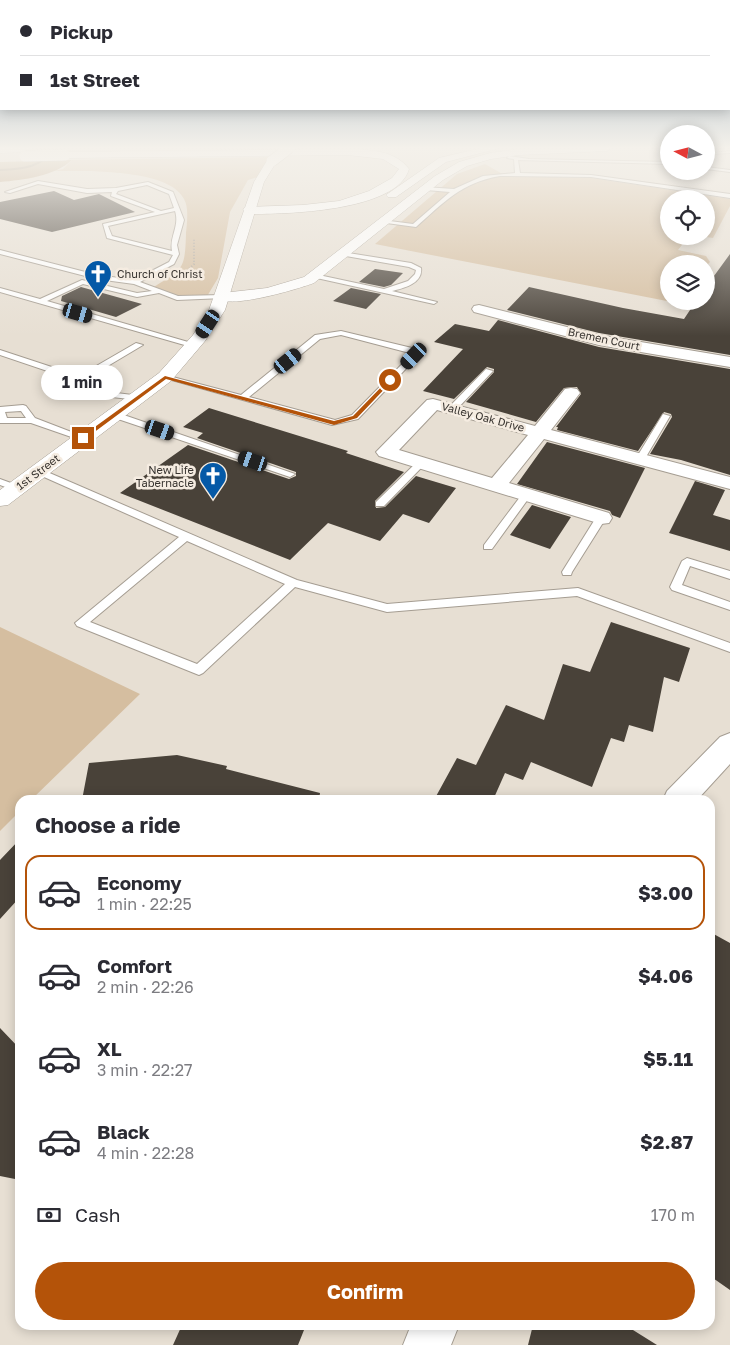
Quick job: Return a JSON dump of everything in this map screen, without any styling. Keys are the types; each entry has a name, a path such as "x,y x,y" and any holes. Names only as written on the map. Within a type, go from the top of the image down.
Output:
{"main road":[{"name":"1st Street","path":"0,500 8,485 38,472 165,377 192,346 217,310 249,211"},
{"path":"248,214 284,211"},
{"path":"248,214 305,216 340,211"},
{"path":"222,297 293,287 314,276 397,211"}],"street":[{"name":"Bremen Court","path":"479,309 599,340 730,362"},
{"path":"496,486 572,393"},
{"name":"Valley Oak Drive","path":"601,518 386,452 433,404 730,483"},
{"path":"683,795 730,745"},
{"path":"427,1345 433,1330"}],"lane":[{"path":"154,211 160,213"},
{"path":"169,211 105,225 109,237 176,254"},
{"path":"135,282 172,263 176,254 174,245 181,220 178,211"},
{"path":"382,222 414,226 431,211"},
{"path":"0,252 97,277 135,282 158,292 186,298 222,297"},
{"path":"342,254 411,265 419,269 415,279 408,284 384,291"},
{"path":"314,276 434,302"},
{"path":"40,302 82,282 137,295 158,292"},
{"path":"0,290 192,346"},
{"path":"165,377 334,423 355,417 414,356 409,350 341,333 318,337 244,397"},
{"path":"80,379 139,344"},
{"path":"0,352 80,379 106,394 138,398"},
{"path":"452,408 489,371"},
{"path":"0,410 23,408 32,420 83,438"},
{"path":"115,415 290,474"},
{"path":"640,460 666,416"},
{"path":"380,504 421,462"},
{"path":"38,472 293,583 387,608 578,592 730,648"},
{"path":"488,547 526,494"},
{"path":"568,572 601,518"},
{"path":"185,537 81,623 199,670 293,583"},
{"path":"730,575 687,561 676,587 730,606"}],"shaded area":[{"path":"187,211 231,211 218,278 206,298 177,298 152,288 176,272 183,262 186,245"},
{"path":"414,211 660,211 660,245 682,245 678,250 701,255 660,255 660,300 375,244"},
{"path":"715,211 727,211 715,234"},
{"path":"0,627 140,694 36,795 15,795 15,816 0,831"}],"building":[{"path":"0,211 135,212 52,232 0,219"},
{"path":"730,254 730,355 599,333 507,310 529,287 623,308 684,319 690,310 715,310 715,275"},
{"path":"375,269 403,273 391,285 384,287 359,282"},
{"name":"Church of Christ","path":"81,287 142,304 116,317 61,301 62,296"},
{"path":"351,288 381,294 366,309 333,301"},
{"path":"498,320 599,347 730,369 730,475 681,460 650,454 672,417 671,414 664,412 638,451 557,430 558,427 556,427 581,394 577,387 564,388 536,422 466,402 494,372 494,369 487,367 454,399 423,391 463,349 434,342 455,324 489,331"},
{"path":"209,408 348,451 346,453 404,472 375,501 376,508 385,507 416,476 456,488 429,523 403,514 380,541 328,523 290,560 120,493 188,445 289,479 296,476 296,472 197,438 203,433 183,427"},
{"path":"547,442 645,468 620,518 612,515 610,511 517,484"},
{"path":"695,481 725,490 713,515 730,520 730,551 669,533"},
{"path":"532,505 571,517 550,549 510,535"},
{"path":"611,622 690,648 679,682 664,677 653,732 629,725 624,742 611,738 592,787 531,762 523,780 505,773 495,795 437,795 457,758 476,765 506,705 544,720 563,664 590,672"},
{"path":"177,755 227,766 226,769 320,793 320,795 83,795 89,763"},
{"path":"15,844 15,902 0,919 0,860"},
{"path":"715,935 730,943 730,1290 715,1280"},
{"path":"0,1028 15,1044 15,1179 0,1176"},
{"path":"180,1330 304,1330 298,1345 173,1345"},
{"path":"532,1330 633,1330 657,1345 528,1345"}],"place":[{"name":"Church of Christ","path":"98,298"},
{"name":"New Life Tabernacle","path":"213,500"}],"route":[{"path":"83,438 165,377 334,423 355,417 390,380"}]}
